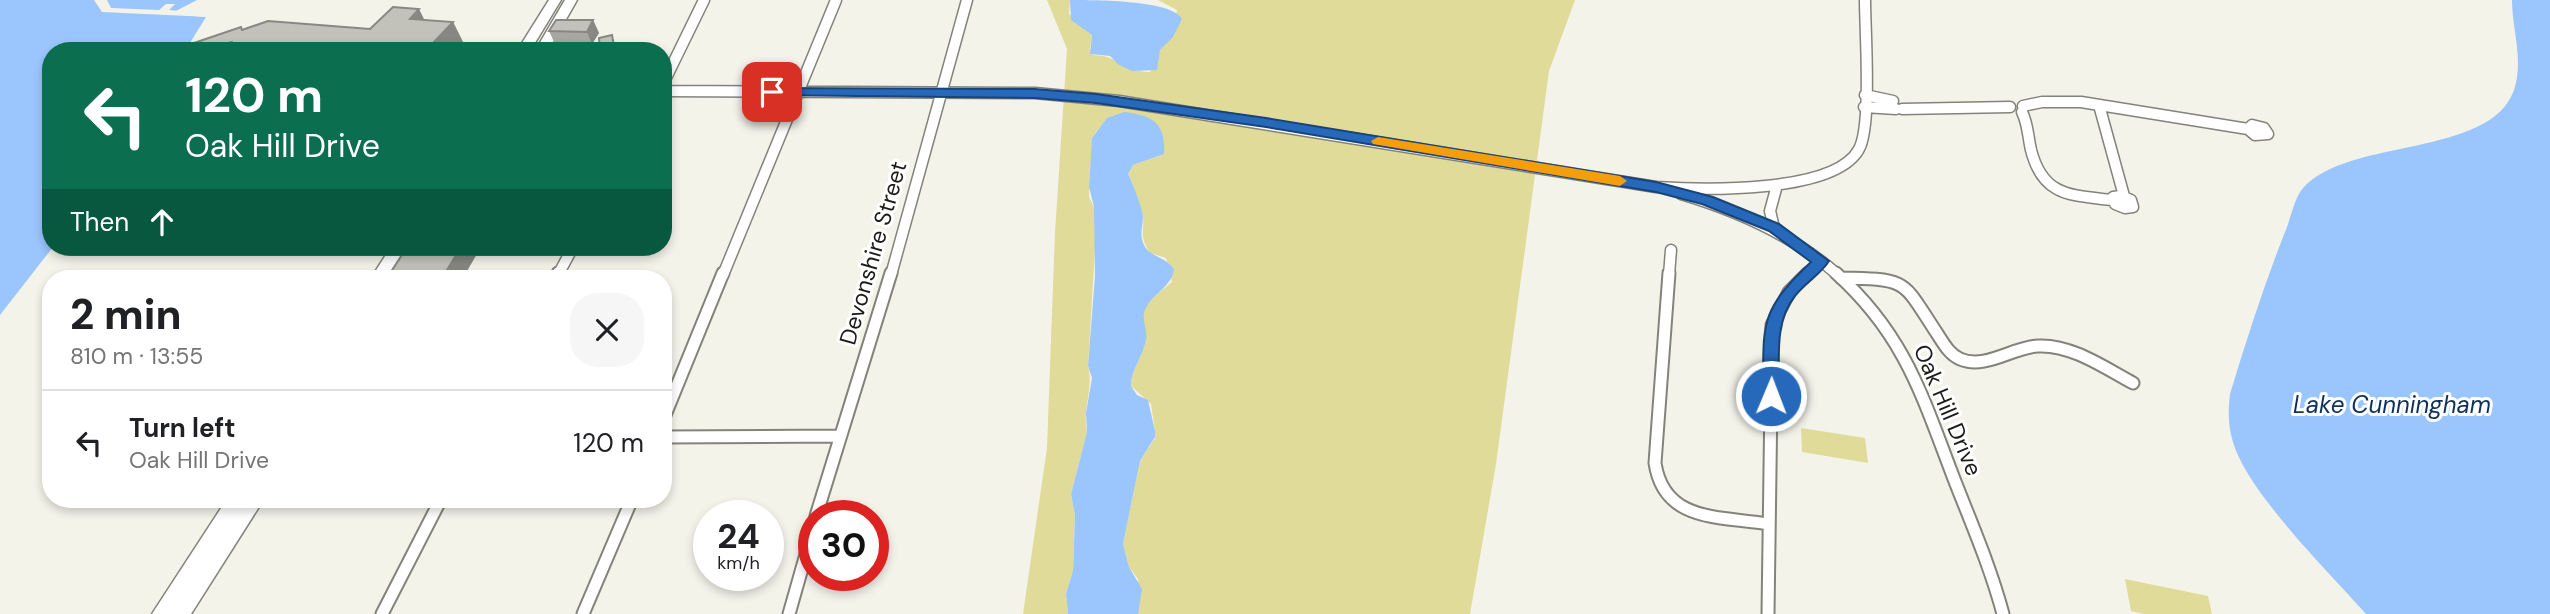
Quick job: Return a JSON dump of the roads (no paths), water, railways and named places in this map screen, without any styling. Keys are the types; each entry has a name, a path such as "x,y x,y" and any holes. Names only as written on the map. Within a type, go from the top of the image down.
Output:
{"main road":[{"path":"529,42 555,0"},
{"path":"546,42 571,0"},
{"path":"162,614 230,508"},
{"path":"180,614 249,508"}],"street":[{"path":"672,66 704,0"},
{"path":"672,397 836,0"},
{"name":"Devonshire Street","path":"821,500 839,436 883,306 967,0"},
{"path":"672,91 1035,93 1119,101 1656,187 1712,190 1777,185 1825,173 1846,164 1858,152 1865,95 1866,0"},
{"path":"1865,95 1898,105"},
{"path":"2022,109 2062,101 2248,129"},
{"path":"1864,107 1898,105 1962,110 2010,107 2014,103 2022,109 2034,167 2044,182 2064,193 2112,200 2124,208 2133,207 2131,200 2124,196 2099,105"},
{"path":"1774,228 1770,211 1777,185"},
{"name":"Oak Hill Drive","path":"1656,187 1721,205 1774,228 1821,261 1868,305 1897,342 1908,365 1979,537 2003,614"},
{"path":"1671,250 1655,463 1657,480 1676,505 1768,524"},
{"path":"1768,614 1772,325 1789,292 1821,261"},
{"path":"1841,278 1878,278 1906,286 1915,294 1947,349 1952,355 1966,362 1980,362 2029,347 2049,346 2067,351 2133,383"},
{"path":"672,388 677,384"},
{"path":"672,437 839,436"},
{"path":"382,614 436,508"},
{"path":"583,614 628,508"},
{"path":"789,614 798,582"}],"water":[{"path":"0,0 197,0 170,14 206,17 191,42 42,42 42,256 46,256 0,315"},
{"path":"1070,0 1149,5 1176,13 1182,19 1173,37 1160,50 1157,70 1132,71 1119,65 1110,56 1090,54 1092,35 1071,20"},
{"name":"Lake Cunningham","path":"2512,0 2550,0 2550,614 2366,614 2272,508 2241,462 2231,436 2230,394 2264,289 2300,192 2324,172 2352,161 2449,137 2477,127 2500,112 2514,90 2517,79 2518,56"},
{"path":"1124,112 1149,118 1160,128 1163,135 1164,154 1133,165 1128,174 1143,213 1141,234 1144,245 1174,269 1170,281 1144,312 1146,340 1131,386 1137,395 1148,400 1155,431 1155,437 1140,461 1123,544 1129,567 1142,589 1138,614 1068,614 1066,594 1073,570 1075,516 1071,494 1087,432 1086,413 1092,378 1088,366 1095,276 1094,207 1089,187 1092,138 1107,118"}]}
